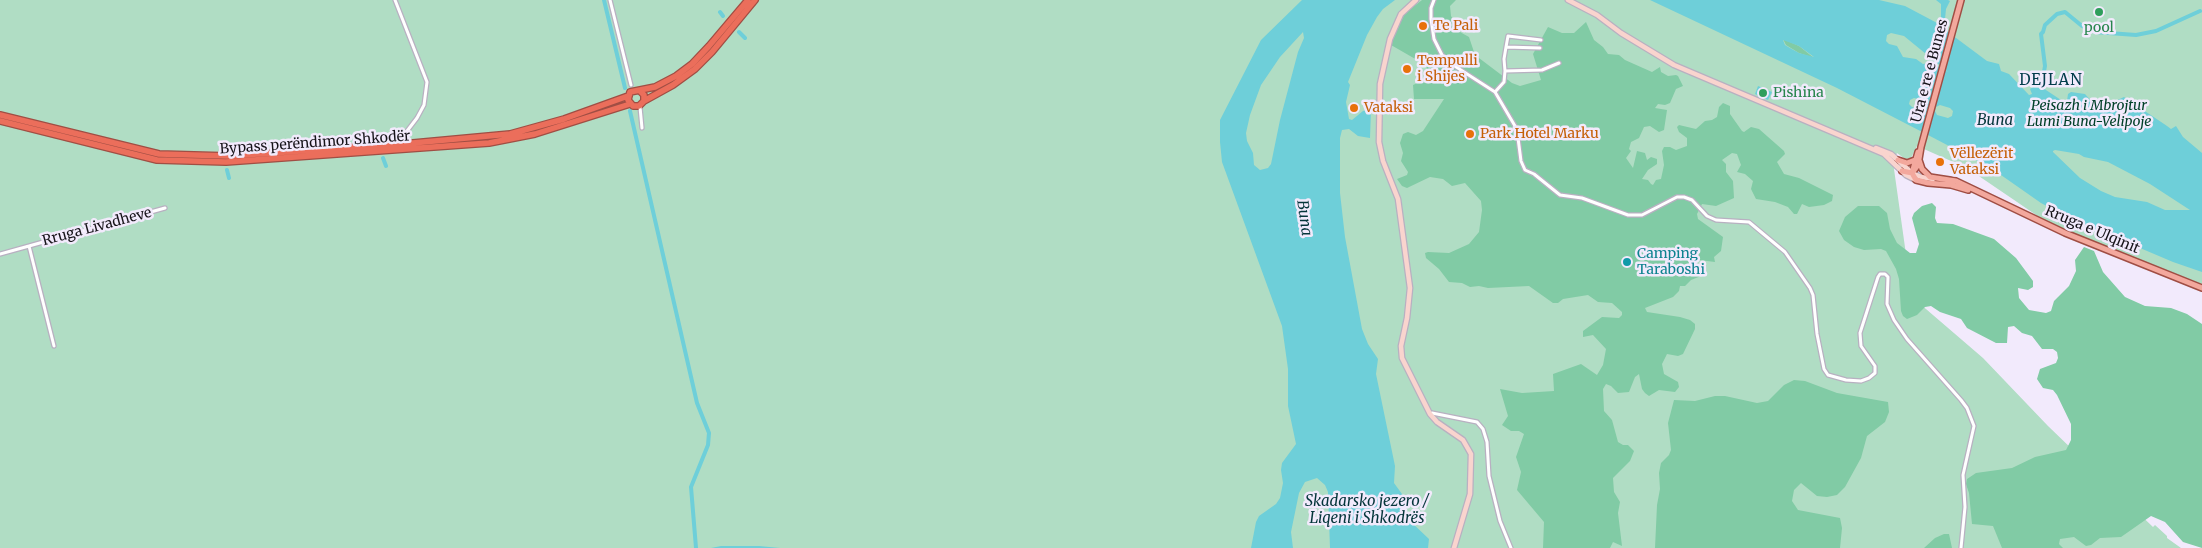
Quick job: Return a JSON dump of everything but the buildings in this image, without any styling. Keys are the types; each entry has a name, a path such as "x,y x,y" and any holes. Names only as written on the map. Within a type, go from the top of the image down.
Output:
{"highway":[{"name":"Bypass perëndimor Shkodër","path":"0,115 151,152 175,155 228,156 393,145 510,134 564,119 629,94 650,89 667,81 692,64 710,46 748,0"},
{"name":"Bypass perëndimor Shkodër","path":"0,121 157,160 226,162 488,143 535,134 642,103 695,69 712,52 755,0"},
{"path":"639,91 644,95 642,103"},
{"path":"629,94 632,105"}],"main road":[{"path":"1416,0 1401,14 1390,38 1380,84 1379,142 1383,161 1398,199 1410,288 1401,354 1430,414 1437,422 1463,440 1471,454 1470,494 1454,548"},
{"name":"Rruga e Ulqinit","path":"1570,0 1598,15 1621,33 1674,65 1886,156 1902,171 1916,180 1928,184 1951,185 1975,191"},
{"name":"Ura e re e Bunes","path":"1912,173 1921,147 1961,0"},
{"name":"Rruga e Ulqinit","path":"1867,147 1885,150 1912,173 1921,178 1956,181 2065,233 2202,288"},
{"path":"1898,160 1907,163 1917,160 1925,174 1935,179"},
{"path":"1902,171 1912,173 1916,180"}],"street":[{"path":"395,0 427,82 424,105 404,135"},
{"path":"610,0 631,85 629,94"},
{"path":"1434,0 1431,8 1431,19 1434,39 1442,55 1450,63 1495,92 1515,126 1522,165 1560,195 1582,198 1615,211 1636,216 1650,212 1677,197 1684,197 1692,200 1707,216 1716,220 1748,222 1790,258 1813,295 1814,314 1824,369 1832,377 1861,380 1869,378 1875,373 1875,366 1861,346 1860,333 1878,277 1883,273 1888,276 1887,304 1894,320 1907,339 1961,400 1974,426 1963,475 1965,507 1962,548"},
{"path":"1495,92 1504,82 1504,59 1508,36 1541,40"},
{"path":"1506,47 1540,48"},
{"path":"1505,71 1542,70 1559,63"},
{"path":"631,85 639,91"},
{"path":"642,103 639,112 642,128"},
{"path":"632,105 639,112"},
{"name":"Rruga Livadheve","path":"0,254 165,208"},
{"path":"29,246 54,346"},
{"path":"1430,414 1477,422 1484,429 1487,442 1489,476 1500,521 1511,548"}],"green space":[{"name":"Peisazh i Mbrojtur Lumi Buna-Velipoje","path":"0,0 2202,0 2202,291 2144,268 2045,221 1967,168 1917,146 1911,158 1905,159 1897,153 1893,162 1912,297 1983,358 2048,426 2153,527 2155,525 2167,538 2181,548 0,548"},
{"path":"1422,0 1456,0 1450,6 1451,16 1460,32 1469,37 1475,55 1512,83 1520,86 1541,80 1533,54 1548,27 1562,33 1574,33 1586,22 1594,40 1608,54 1619,55 1625,60 1652,72 1660,67 1661,72 1668,76 1678,76 1683,86 1676,89 1670,103 1665,105 1658,104 1655,108 1667,110 1664,130 1659,132 1650,126 1644,127 1639,138 1631,142 1629,149 1631,151 1626,158 1633,168 1637,151 1645,153 1647,160 1651,157 1657,159 1657,164 1648,170 1642,179 1648,180 1653,185 1656,180 1661,179 1664,165 1662,151 1664,147 1676,150 1687,146 1687,138 1679,132 1677,127 1679,125 1696,129 1705,121 1717,117 1719,107 1723,103 1730,106 1730,114 1742,131 1744,132 1751,127 1759,129 1784,151 1785,154 1777,162 1784,174 1799,178 1833,195 1832,201 1824,205 1809,207 1802,204 1797,214 1794,214 1788,207 1775,202 1756,199 1751,189 1753,181 1745,174 1737,172 1741,165 1737,154 1732,153 1722,160 1726,164 1726,172 1733,181 1734,198 1716,206 1702,204 1697,214 1698,219 1723,237 1721,251 1714,257 1715,262 1699,260 1688,264 1686,268 1689,270 1702,270 1701,276 1691,280 1685,286 1680,286 1679,291 1673,297 1645,308 1647,312 1680,317 1690,320 1695,324 1695,329 1683,354 1678,356 1667,354 1662,364 1664,374 1678,382 1679,387 1675,392 1659,390 1649,396 1642,389 1639,374 1635,377 1629,392 1618,393 1606,384 1603,389 1604,411 1612,420 1618,442 1628,445 1634,451 1630,461 1613,478 1614,492 1620,502 1618,513 1622,546 1613,542 1610,548 1543,548 1544,522 1517,490 1521,472 1516,457 1524,434 1519,431 1511,431 1502,425 1508,416 1500,389 1522,393 1554,391 1553,374 1581,364 1597,375 1603,365 1606,349 1593,335 1583,337 1583,331 1602,317 1619,318 1622,312 1612,303 1598,302 1588,295 1563,299 1558,303 1553,303 1529,286 1488,288 1470,287 1462,283 1449,282 1439,269 1426,258 1425,253 1449,253 1469,244 1479,232 1482,210 1481,201 1465,183 1452,186 1443,179 1430,177 1407,188 1402,186 1397,179 1407,175 1408,172 1401,161 1403,153 1400,143 1403,134 1408,132 1416,135 1423,131 1444,99 1414,99 1413,85 1424,80 1427,68 1424,64 1391,45 1403,15"},
{"path":"1783,39 1799,46 1814,58 1799,53 1786,45"},
{"path":"1932,203 1936,207 1935,218 1937,223 1953,224 1994,239 2016,258 2033,281 2033,287 2028,290 2018,288 2019,298 2029,310 2046,313 2051,311 2054,301 2069,286 2076,271 2075,260 2084,247 2094,251 2103,272 2125,297 2145,306 2171,308 2187,314 2202,324 2202,548 2183,542 2165,522 2151,516 2121,537 2100,538 2091,545 2086,546 2074,537 2060,539 2059,544 2063,548 2002,548 1993,526 1972,524 1969,493 1966,484 1967,479 1976,473 2012,468 2035,457 2066,450 2071,440 2071,424 2057,395 2053,390 2043,388 2037,379 2040,369 2056,363 2058,358 2057,352 2053,349 2042,349 2032,336 2022,333 2014,326 2008,327 2007,343 1996,343 1967,328 1961,319 1940,312 1931,306 1925,307 1917,315 1907,319 1901,311 1899,279 1896,269 1886,251 1881,249 1864,250 1854,247 1844,240 1839,231 1845,217 1858,206 1879,206 1887,213 1890,229 1897,243 1910,253 1916,253 1919,244 1912,218 1914,213 1922,206"},
{"path":"1794,380 1805,381 1837,393 1888,402 1889,412 1885,422 1867,436 1861,458 1845,487 1837,495 1817,496 1801,483 1794,490 1792,501 1798,510 1840,518 1842,528 1840,548 1655,548 1657,505 1660,489 1659,473 1661,463 1671,450 1668,423 1674,400 1695,401 1715,396 1725,396 1757,403 1768,401 1784,385"},
{"path":"1949,534 1952,548 1924,548 1935,538"}],"water":[{"name":"Buna","path":"1302,0 1395,0 1383,9 1377,17 1367,35 1348,82 1350,85 1346,102 1349,119 1352,120 1363,111 1371,109 1370,138 1358,136 1349,129 1342,130 1340,138 1340,193 1345,237 1362,329 1368,344 1378,359 1376,374 1395,466 1394,483 1402,494 1410,521 1429,539 1428,548 1330,548 1328,492 1325,485 1317,478 1305,482 1299,493 1291,532 1293,548 1251,548 1259,516 1276,504 1280,498 1283,483 1282,463 1296,444 1288,406 1288,369 1282,326 1222,162 1220,142 1220,120 1261,40","holes":["1303,32 1304,38 1298,52 1280,120 1271,164 1268,168 1260,170 1254,165 1253,153 1247,141 1246,133 1250,115 1261,85 1280,57"]},
{"name":"Buna","path":"1650,0 1879,0 1905,6 1939,24 1941,21 1941,4 1936,0 1948,0 1950,1 1946,9 1944,29 1987,61 1999,64 2001,71 2009,74 2029,95 2032,94 2030,89 2033,87 2043,88 2061,100 2067,101 2068,94 2071,92 2085,94 2093,103 2109,104 2124,97 2171,129 2176,126 2183,137 2202,153 2202,272 2173,262 2067,217 2041,203 1991,168 1837,88","holes":["1891,33 1904,36 1948,72 1937,66 1931,67 1929,63 1923,64 1916,59 1903,57 1897,46 1886,41 1887,35","1783,40 1799,46 1814,57 1799,53 1785,45","1914,98 1925,101 1927,104 1925,109 1912,107 1909,104 1910,100","1940,105 1953,111 1952,116 1948,118 1937,115 1936,107","2055,150 2079,154 2084,157 2108,162 2150,184 2190,210 2165,210 2147,202 2115,197 2080,178 2053,152"]},
{"name":"Pishina","path":"1758,86 1772,92 1768,100 1755,94"},
{"path":"721,546 759,546 780,548 711,548"}],"waterway":[{"path":"604,0 625,88"},
{"path":"2041,88 2045,66 2041,34 2045,25 2057,14 2065,12 2082,26 2095,32 2136,35 2156,31 2200,11"},
{"path":"720,12 723,16"},
{"path":"739,32 745,38"},
{"path":"630,111 697,403 709,433 708,445 691,487 696,548"},
{"path":"374,132 378,138"},
{"path":"221,146 222,151"},
{"path":"383,158 386,166"},
{"path":"227,170 229,178"}],"place":[{"name":"pool","path":"2099,12"},
{"name":"Te Pali","path":"1423,26"},
{"name":"Tempulli i Shijes","path":"1407,69"},
{"name":"Pishina","path":"1763,93"},
{"name":"Vataksi","path":"1354,108"},
{"name":"Park Hotel Marku","path":"1470,134"},
{"name":"Vëllezërit Vataksi","path":"1940,162"},
{"name":"Camping Taraboshi","path":"1627,262"}],"district":[{"name":"DEJLAN","path":"2051,81"}],"water label":[{"name":"Skadarsko jezero / Liqeni i Shkodrës","path":"1367,510"}]}
